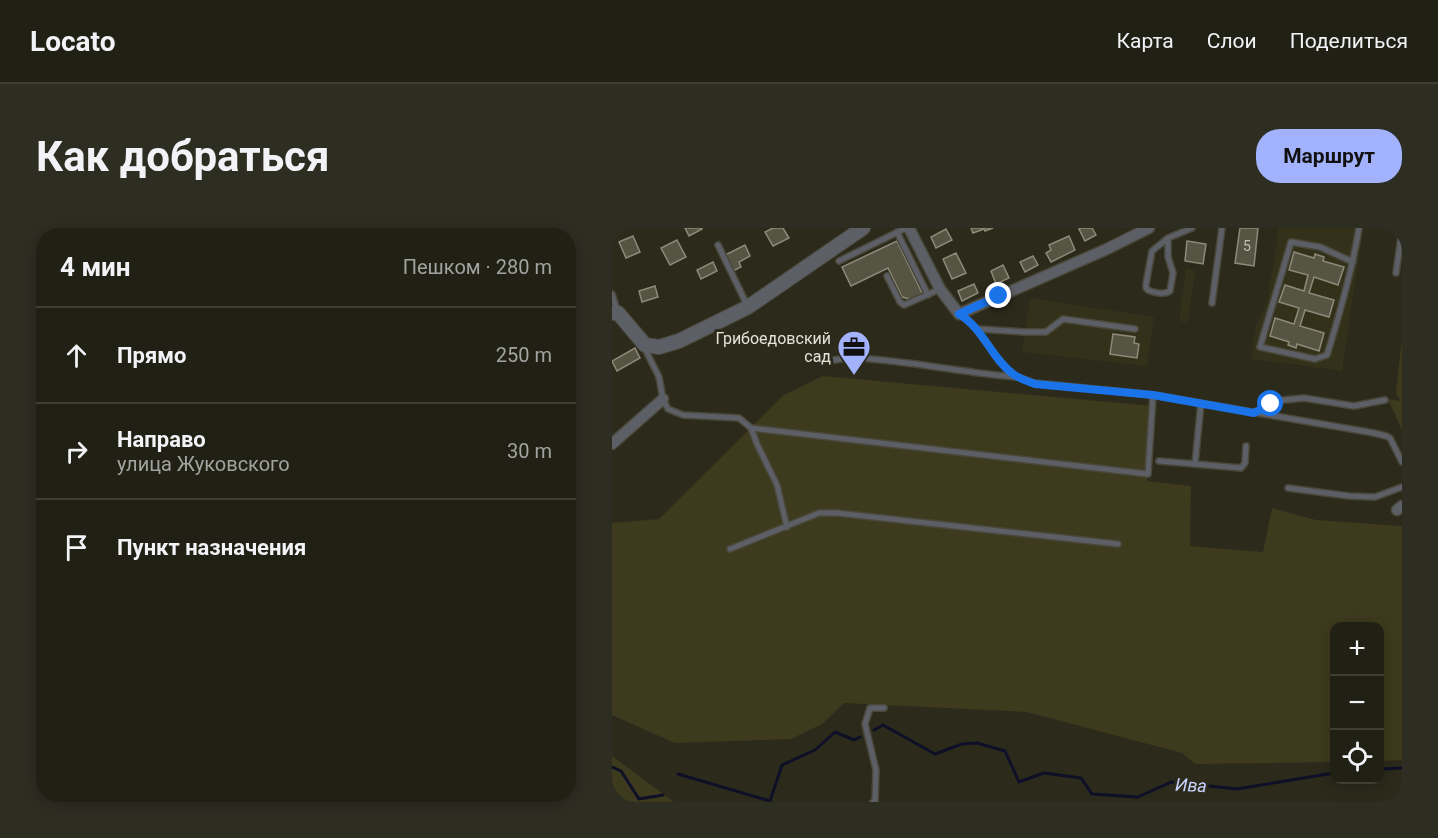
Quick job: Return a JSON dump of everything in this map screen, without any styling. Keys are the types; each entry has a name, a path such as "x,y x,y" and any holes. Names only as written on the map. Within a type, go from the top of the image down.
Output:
{"street":[{"path":"615,313 645,345 659,347 679,341 748,307 863,228"},
{"path":"907,228 940,289 959,314 1107,249 1149,228"},
{"path":"612,444 663,399"}],"lane":[{"path":"839,261 907,228"},
{"path":"1168,238 1168,257 1173,273 1170,291 1163,293 1148,290 1146,284 1152,251 1168,238 1192,228"},
{"path":"1212,303 1222,228"},
{"path":"1353,262 1320,247 1291,242 1260,347 1315,359 1327,355 1343,303 1353,262 1359,228"},
{"path":"1396,273 1402,230"},
{"path":"897,232 928,295"},
{"path":"717,244 748,307"},
{"path":"887,276 902,305 907,305 940,289"},
{"path":"612,294 615,313"},
{"path":"959,314 978,329 997,357 1014,375 1035,384 1153,395 1386,436 1390,438 1402,462"},
{"path":"978,329 1046,332 1063,319 1135,329"},
{"path":"645,345 659,377 663,399 668,409 683,415 739,418 751,428 777,485 787,527"},
{"path":"834,360 849,357 1019,377"},
{"path":"751,428 1148,474 1153,395"},
{"path":"1254,413 1284,400 1304,398 1354,406 1385,400"},
{"path":"1195,464 1201,403"},
{"path":"1159,461 1241,468 1245,463 1246,446"},
{"path":"1288,488 1375,497 1402,487"},
{"path":"730,549 819,513 837,513 1118,544"},
{"path":"873,802 876,770 865,724 870,708 884,708"}],"shaded area":[{"path":"1279,228 1363,228 1342,371 1251,359 1256,326 1267,303"},
{"path":"1186,269 1195,270 1188,322 1179,321"},
{"path":"1030,298 1154,317 1147,366 1022,352"},
{"path":"1402,339 1402,430 1388,399 1401,401 1396,392"},
{"path":"823,376 1152,406 1147,481 1191,486 1190,546 1263,552 1272,508 1316,520 1402,526 1402,760 1384,761 1384,622 1330,622 1330,762 1195,764 1182,753 1027,712 844,703 822,724 791,739 675,743 612,715 612,523 659,519 784,395"},
{"path":"612,756 674,802 622,802 612,796"}],"building":[{"path":"685,228 702,228 702,229 689,236"},
{"path":"773,228 783,228 789,238 773,246 765,232"},
{"path":"971,228 993,228 973,233"},
{"path":"1092,228 1096,235 1085,241 1079,229"},
{"path":"1240,228 1258,228 1254,266 1235,263"},
{"path":"946,229 952,240 936,248 931,237"},
{"path":"633,236 640,252 626,258 619,242"},
{"path":"1069,236 1075,250 1051,262 1046,253 1051,250 1049,245"},
{"path":"677,240 686,257 670,265 661,248"},
{"path":"897,241 923,295 913,300 902,297 888,268 851,286 842,267"},
{"path":"1187,241 1206,244 1203,264 1185,261"},
{"path":"745,245 750,256 739,262 741,267 733,271 725,255"},
{"path":"1294,252 1314,258 1315,254 1324,257 1323,261 1344,267 1338,285 1314,277 1309,293 1334,300 1329,317 1305,310 1300,326 1324,333 1319,351 1297,344 1296,348 1288,345 1289,342 1270,336 1275,318 1294,324 1299,308 1279,302 1285,285 1304,291 1308,275 1289,270"},
{"path":"956,253 966,273 952,279 943,259"},
{"path":"1033,256 1038,265 1025,272 1020,262"},
{"path":"713,262 717,271 701,279 697,270"},
{"path":"1003,265 1009,278 996,284 991,271"},
{"path":"974,284 978,293 962,301 958,291"},
{"path":"655,286 658,297 642,302 639,291"},
{"path":"1113,334 1135,337 1134,343 1139,344 1137,358 1110,354"},
{"path":"635,348 640,358 617,371 612,361"}],"waterway":[{"name":"Ива","path":"874,730 883,725 935,754 962,744 977,743 1005,751 1019,782 1044,773 1081,778 1092,794 1138,797 1171,782 1237,789 1330,774"},
{"name":"Ива","path":"678,774 770,801 782,765 815,750 835,732 854,740 860,737"},
{"name":"Ива","path":"612,767 621,771 639,799 663,795"},
{"name":"Ива","path":"1384,769 1402,768"}],"place":[{"name":"Грибоедовский сад","path":"854,376"}],"route":[{"path":"999,296 959,314 978,329 997,357 1014,375 1023,380 1035,384 1153,395 1254,413 1271,404"}]}
